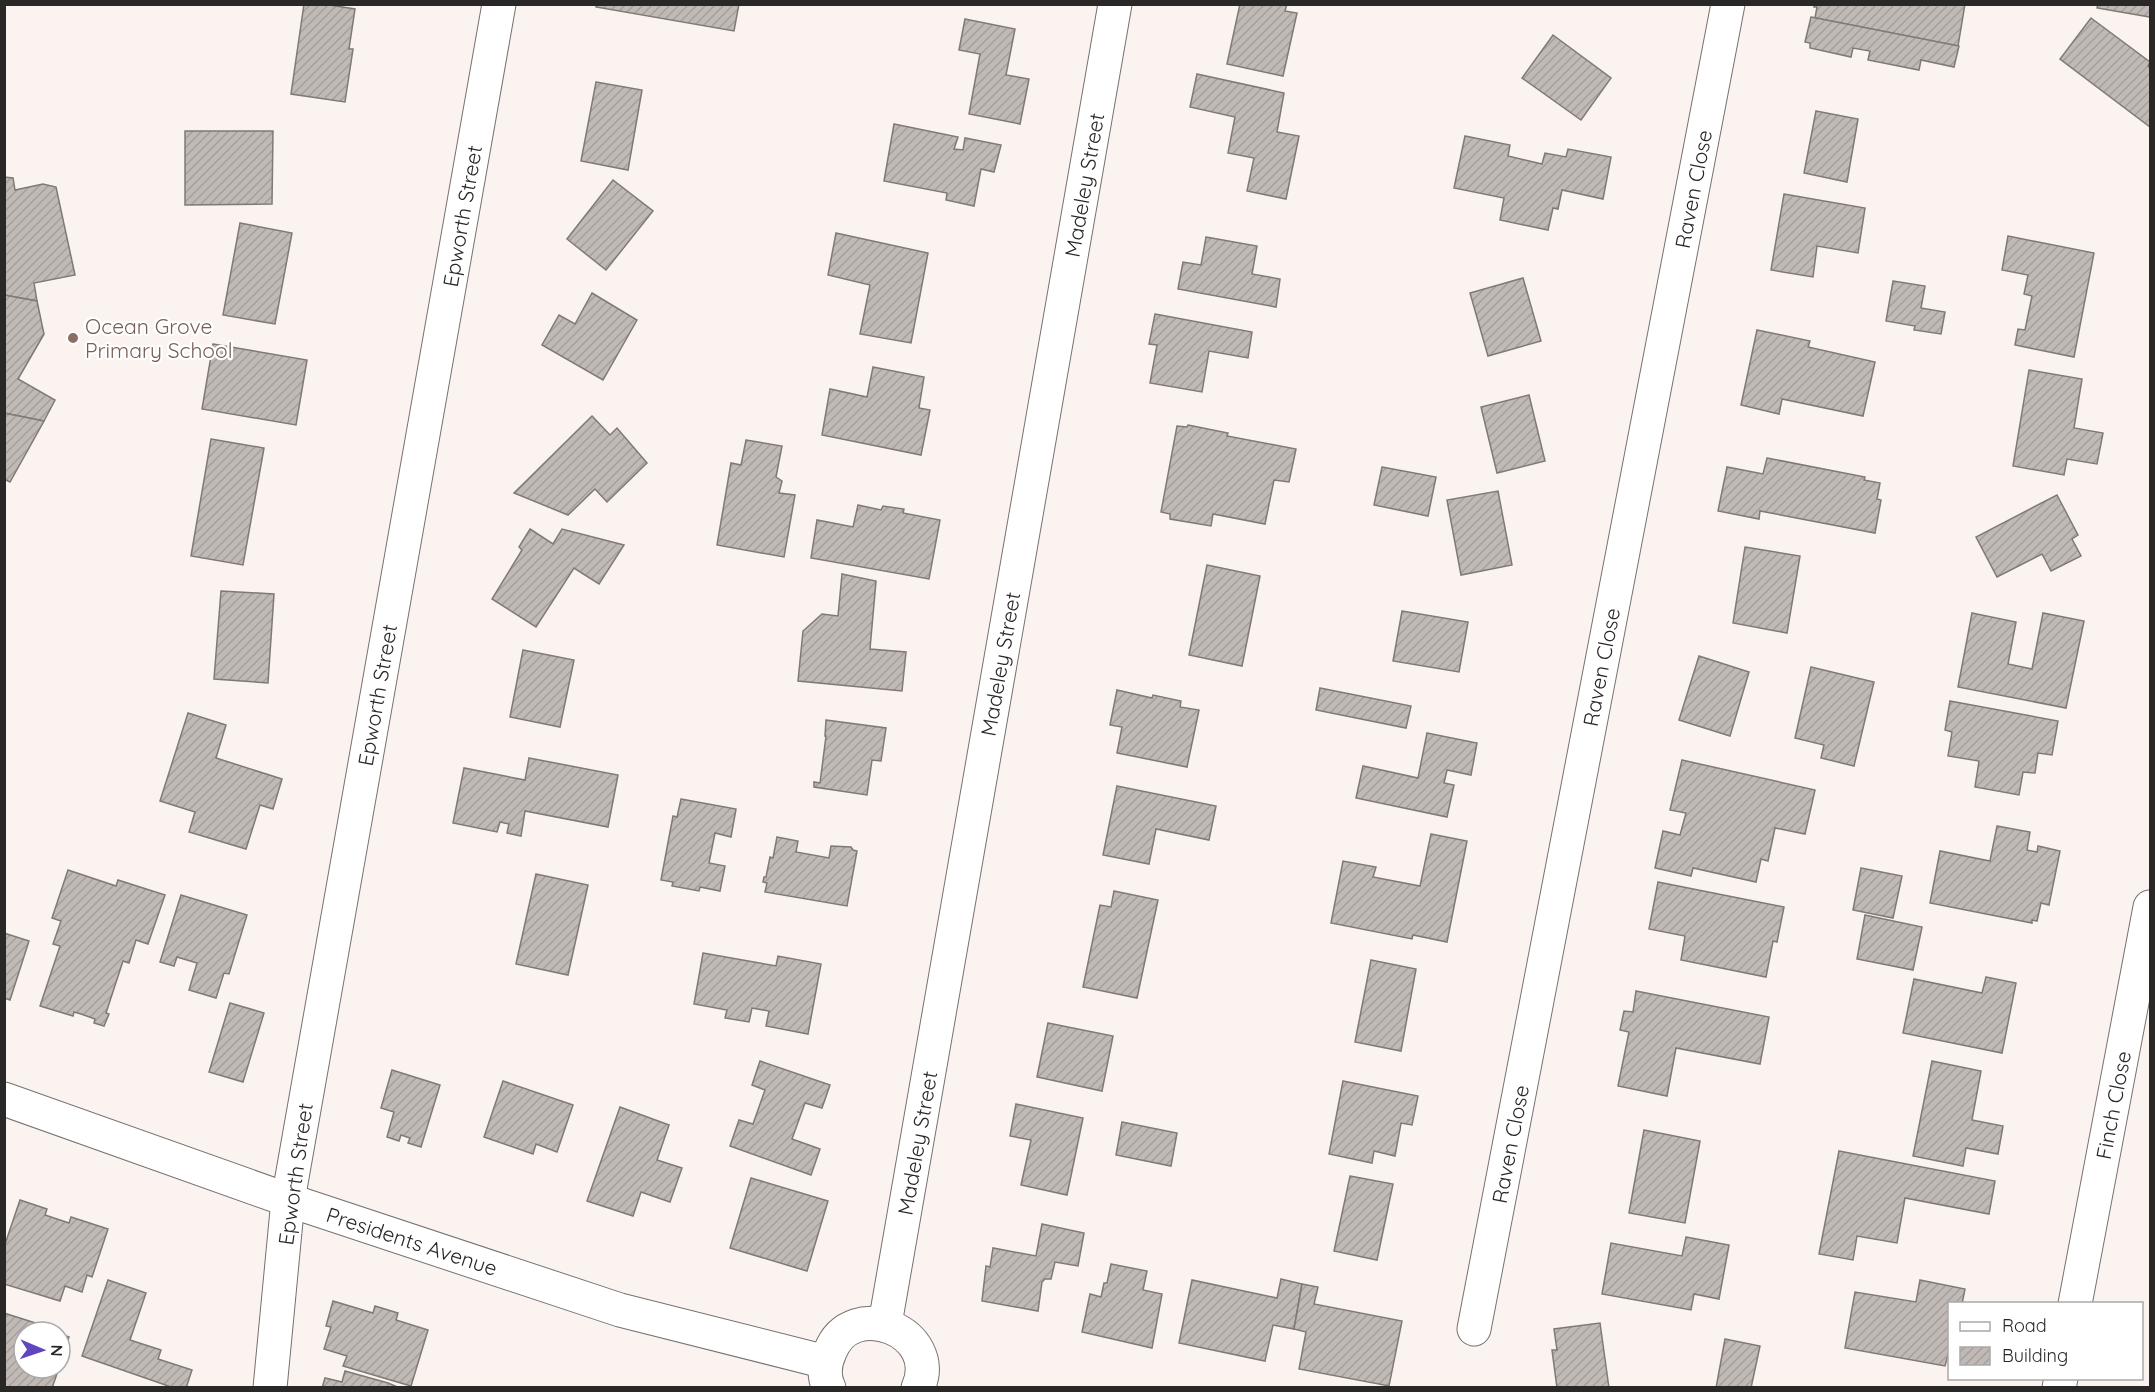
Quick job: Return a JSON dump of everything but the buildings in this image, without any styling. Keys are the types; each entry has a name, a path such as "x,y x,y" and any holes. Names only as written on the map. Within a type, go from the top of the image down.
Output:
{"street":[{"name":"Epworth Street","path":"270,1388 288,1200 499,4"},
{"name":"Madeley Street","path":"885,1324 1115,4"},
{"name":"Raven Close","path":"1474,1329 1728,4"},
{"name":"Finch Close","path":"2075,1302 2151,907"},
{"name":"Presidents Avenue","path":"4,1099 288,1200 620,1310 827,1375"},
{"path":"827,1375 833,1344 847,1330 866,1323 885,1324 902,1332 915,1345 928,1385"}],"place":[{"name":"Ocean Grove Primary School","path":"73,338"}]}
